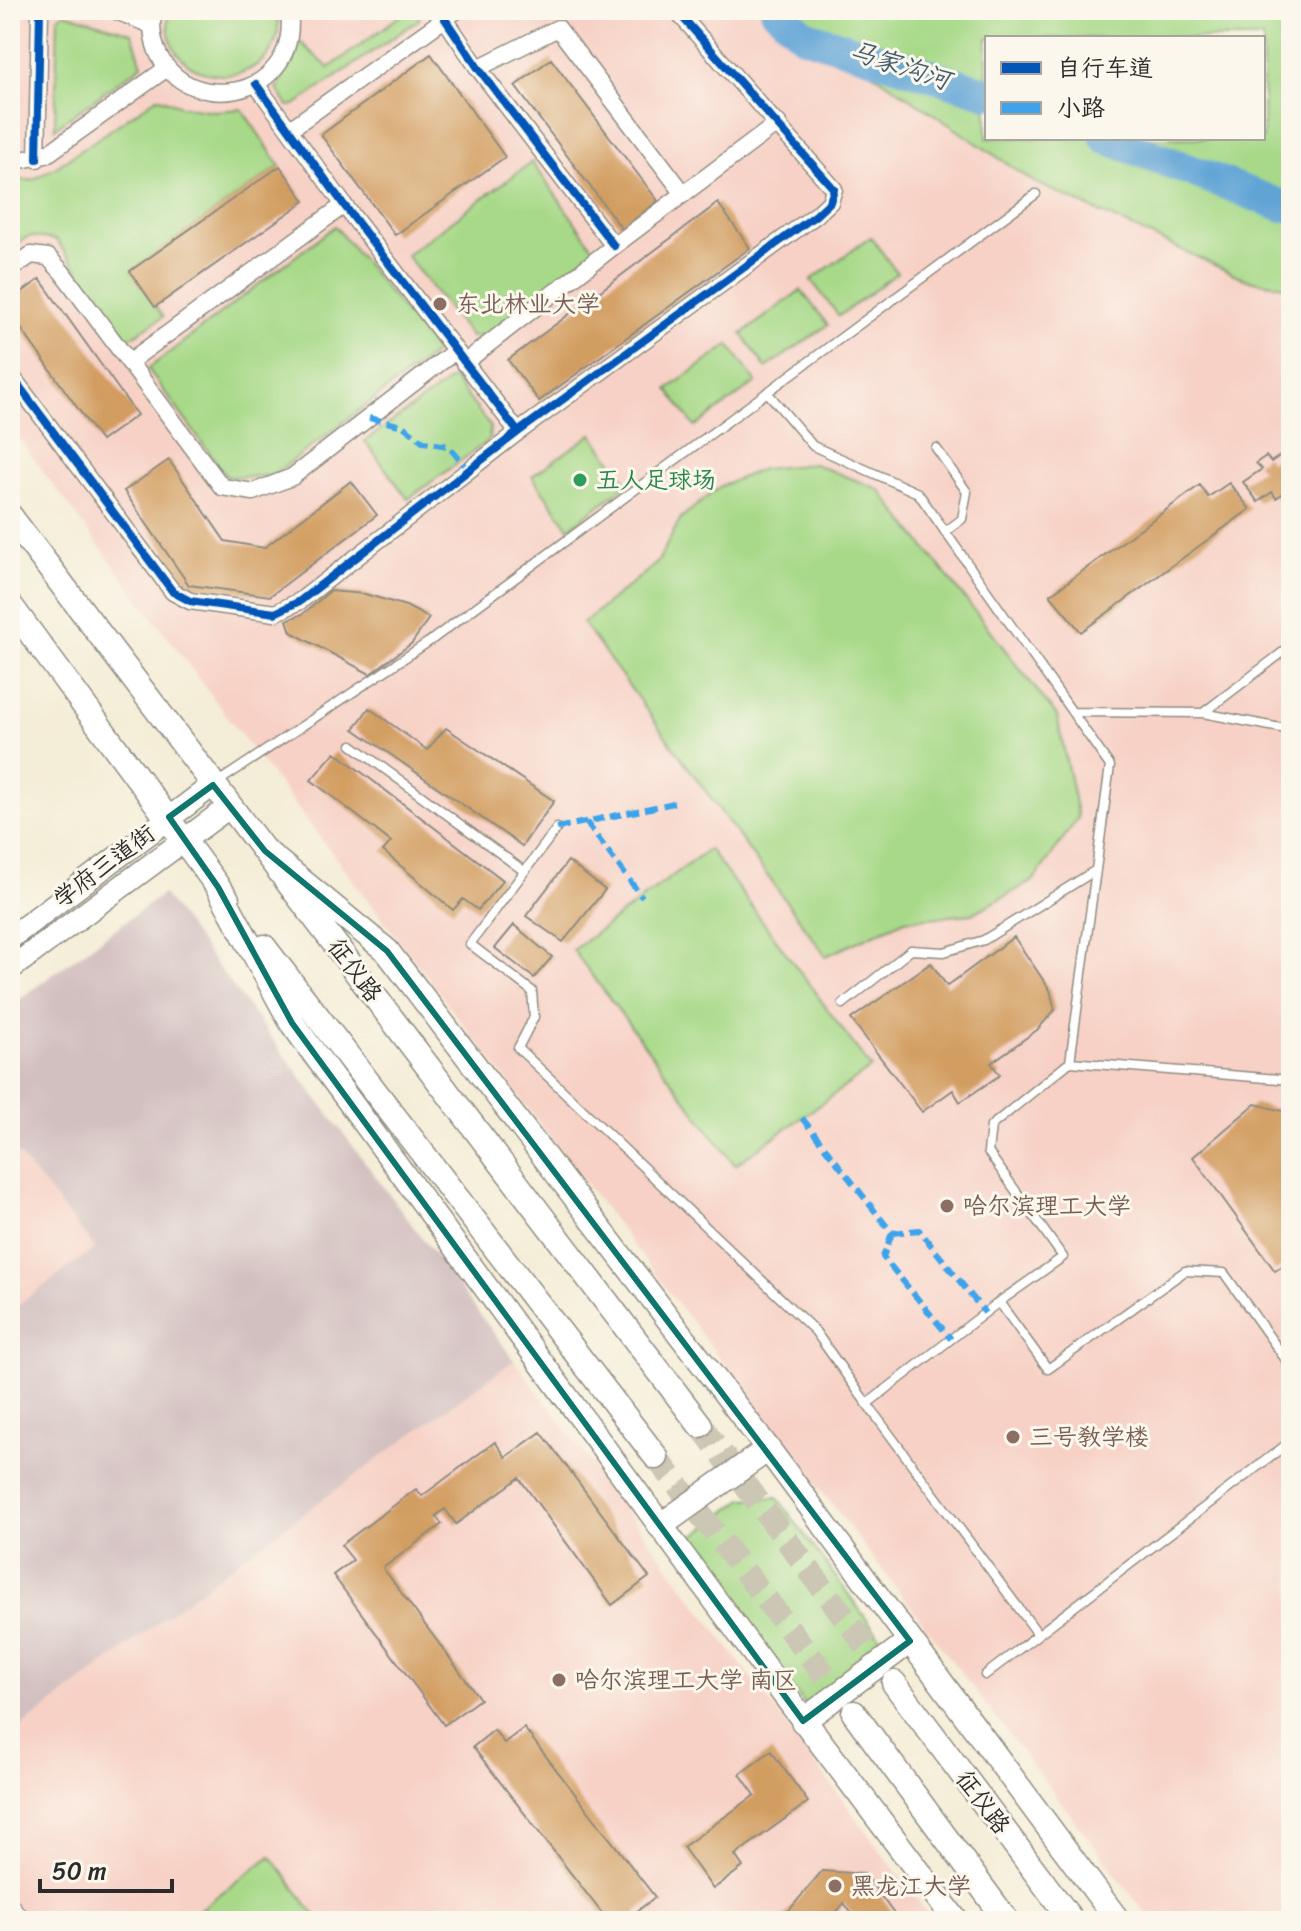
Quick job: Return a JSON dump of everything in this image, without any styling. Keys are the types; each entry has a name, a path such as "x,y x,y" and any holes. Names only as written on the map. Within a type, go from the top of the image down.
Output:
{"main road":[{"name":"征仪路","path":"10,516 700,1425"},
{"path":"10,605 185,838 218,887 656,1457"},
{"name":"学府三道街","path":"10,938 213,785"},
{"name":"学府三道街","path":"10,969 229,807"},
{"path":"265,851 387,951 768,1449 1118,1921"},
{"path":"218,887 292,1023 803,1721 956,1921"},
{"path":"660,1526 768,1449"},
{"path":"803,1721 910,1641"},
{"name":"征仪路","path":"894,1683 1072,1921"},
{"path":"854,1713 1007,1921"}],"street":[{"path":"37,159 40,10"},
{"path":"114,10 152,18 153,40 167,68 181,81 199,90 218,94 256,84 275,69 287,49 291,26 289,10"},
{"path":"10,374 173,592 190,601 275,613 300,601 518,432 830,202 834,189 676,10"},
{"path":"290,129 451,15 478,68 614,246"},
{"path":"478,68 558,28 684,194"},
{"path":"10,162 46,155 167,68"},
{"path":"256,84 344,205 518,432"},
{"path":"10,270 31,255 48,257 222,487 253,492 292,477 614,246 778,123"},
{"path":"129,362 344,205"}],"lane":[{"path":"213,785 430,641 1036,194"},
{"path":"767,392 813,446 918,493 1110,766 1070,1062 991,1126 988,1152 1063,1257 867,1404"},
{"path":"936,448 967,492 962,519 945,532"},
{"path":"1203,713 1291,646"},
{"path":"1072,712 1203,713 1291,730"},
{"path":"352,745 524,871"},
{"path":"557,828 470,944 532,991 534,1017 518,1048 815,1331 1038,1634"},
{"path":"843,1004 911,950 944,952 984,940 1096,870"},
{"path":"1070,1062 1291,1080"},
{"path":"999,1302 1048,1369 1185,1271 1224,1273 1291,1367"},
{"path":"985,1675 1291,1441"},
{"path":"10,1898 27,1921"}],"highlighted area":[{"path":"213,785 265,851 387,951 910,1641 803,1721 292,1023 218,887 169,817"}],"shaded area":[{"name":"哈尔滨理工大学","path":"10,10 780,10 1034,182 1247,280 1291,287 1291,1921 1152,1921 232,723 10,427"},
{"path":"163,894 514,1360 245,1556 10,1736 10,1311 95,1248 10,1144 10,1006"},
{"path":"10,1144 95,1248 10,1311"},
{"path":"514,1360 933,1921 10,1921 10,1736 245,1556"}],"green space":[{"path":"169,10 277,10 276,38 265,58 246,70 224,75 202,71 183,59 171,39"},
{"path":"408,10 415,10 420,19 295,105 288,106 277,89 299,41 329,68"},
{"path":"780,10 1291,10 1291,287 1247,280 1034,182"},
{"path":"65,13 132,33 142,65 55,128 58,17"},
{"path":"158,97 181,106 214,111 242,109 280,166 131,271 163,317 128,339 56,240 29,236 10,248 10,180 32,180 55,168"},
{"path":"532,162 595,250 486,335 471,337 406,255"},
{"path":"335,226 437,352 272,476 227,477 148,369"},
{"path":"871,237 897,273 839,316 811,280"},
{"path":"801,290 828,325 766,368 742,334"},
{"path":"729,345 756,382 695,427 668,389"},
{"path":"453,378 490,426 489,440 408,499 365,441"},
{"name":"五人足球场","path":"592,434 628,484 569,528 532,476"},
{"path":"814,464 879,489 1057,716 1078,818 1033,881 972,914 905,920 826,956 583,623 657,563 681,518 721,486 762,469"},
{"path":"709,849 871,1068 735,1165 573,950"},
{"path":"777,1497 887,1647 805,1705 686,1542 743,1499"},
{"path":"271,1856 319,1921 184,1921"}],"building":[{"path":"431,54 505,157 395,235 321,135"},
{"path":"551,59 658,201 622,229 515,86"},
{"path":"280,166 305,201 155,307 130,271"},
{"path":"718,203 750,248 539,401 508,360"},
{"path":"40,279 137,415 101,441 10,313 10,301"},
{"path":"1291,448 1291,477 1287,480 1291,488 1276,498 1272,492 1258,502 1243,482 1262,469 1256,463 1266,456 1271,462"},
{"path":"169,460 225,541 264,548 351,481 377,515 270,596 189,585 124,491"},
{"path":"1229,483 1250,509 1081,632 1050,595 1200,485 1208,497"},
{"path":"330,591 365,594 406,606 429,618 412,643 370,674 291,632 287,620 303,614"},
{"path":"369,708 427,750 446,728 554,801 522,846 354,729"},
{"path":"335,752 503,880 478,910 463,899 453,910 383,851 391,842 311,780"},
{"path":"568,861 605,890 563,942 526,916"},
{"path":"514,925 552,957 534,978 495,948"},
{"path":"1014,937 1050,990 1055,1010 1037,1030 991,1063 1000,1075 960,1102 953,1090 922,1112 851,1019 931,963 947,986"},
{"path":"1255,1104 1291,1113 1291,1261 1275,1271 1193,1157"},
{"path":"541,1432 649,1577 612,1605 519,1478 456,1524 445,1509 436,1516 442,1524 383,1568 480,1699 444,1725 333,1575 353,1560 341,1545 416,1489 422,1496 495,1442 506,1457"},
{"path":"524,1728 655,1897 635,1913 642,1921 608,1921 473,1747 494,1730 504,1743"},
{"path":"771,1751 808,1802 735,1855 743,1867 713,1889 683,1847 755,1795 740,1774"},
{"path":"822,1871 865,1874 899,1921 858,1921 844,1903 829,1921 780,1921"}],"waterway":[{"name":"马家沟河","path":"776,10 804,35 985,92"},
{"name":"马家沟河","path":"1111,140 1283,206 1291,206"}],"tunnel":[{"path":"700,1425 894,1683"},
{"path":"656,1457 850,1708"}],"marked path":[{"path":"369,418 403,426 424,442 448,446 469,470"},
{"path":"557,828 674,803"},
{"path":"586,822 642,897"},
{"path":"802,1118 892,1233"},
{"path":"892,1233 919,1230 985,1313"},
{"path":"892,1233 883,1257 951,1339"}],"cycle path":[{"path":"37,159 40,10"},
{"path":"256,84 344,205 518,432 830,202 834,189 676,10"},
{"path":"445,19 478,68 614,246"},
{"path":"10,374 173,592 190,601 275,613 300,601 518,432"}],"place":[{"name":"东北林业大学","path":"440,304"},
{"name":"五人足球场","path":"580,480"},
{"name":"哈尔滨理工大学","path":"947,1206"},
{"name":"三号教学楼","path":"1013,1437"},
{"name":"哈尔滨理工大学 南区","path":"559,1680"},
{"name":"黑龙江大学","path":"835,1886"}]}
